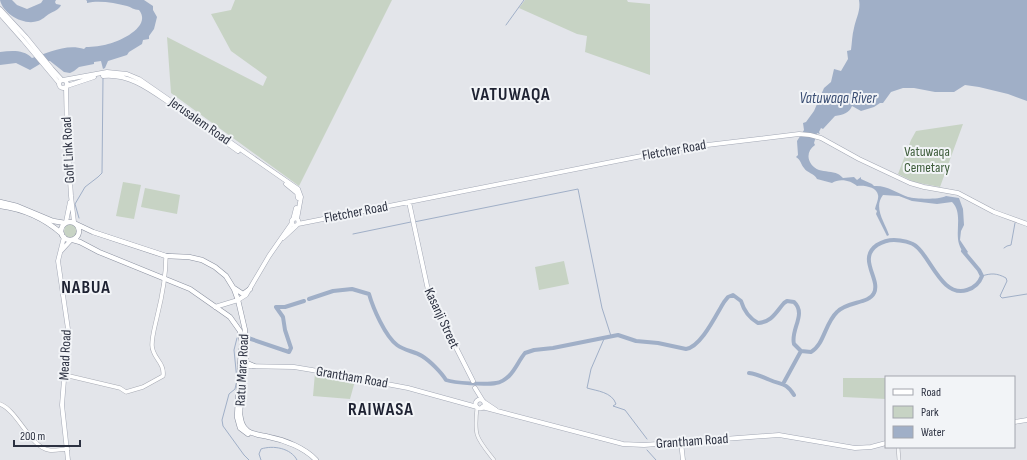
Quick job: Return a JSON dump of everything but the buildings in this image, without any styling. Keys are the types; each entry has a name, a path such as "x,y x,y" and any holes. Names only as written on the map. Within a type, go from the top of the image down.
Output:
{"highway":[{"path":"0,202 18,206 55,222 75,223 80,231 78,237 72,240 63,235 49,223 28,213 19,209 0,206"},
{"path":"63,235 62,228 66,223"},
{"name":"Ratu Mara Road","path":"75,223 93,232 166,256 189,257 202,260 216,267 226,276 231,283 238,300 245,330 244,356 236,411 238,424 240,428 248,434 275,441 298,450 312,460"},
{"name":"Ratu Mara Road","path":"72,240 80,242 99,252 190,289 230,318 240,331 242,338 240,414 241,422 244,428 254,433 277,439 300,448 316,460"},
{"path":"231,283 241,294 244,294 250,289"},
{"path":"244,356 247,363 254,366"}],"main road":[{"path":"0,9 26,37 45,64 62,81 66,82 65,87 59,86 62,81"},
{"path":"0,14 38,55"},
{"name":"Jerusalem Road","path":"62,81 107,72 127,74 139,79 298,189 300,194 300,218 308,222"},
{"name":"Jerusalem Road","path":"65,87 84,79 107,75 129,78 143,85 295,191 298,195 296,222"},
{"name":"Golf Link Road","path":"65,87 71,196 75,223"},
{"name":"Fletcher Road","path":"296,222 308,222 688,147 804,134 818,137 854,157 910,183 958,194 994,212 1027,224"},
{"name":"Golf Link Road","path":"66,223 71,196"},
{"path":"215,307 238,300 246,295 269,256 296,222 300,202"},
{"name":"Kasanji Street","path":"409,202 428,290 474,385 480,401 475,404 479,407"},
{"name":"Mead Road","path":"63,235 61,251 58,258 58,270 68,335 62,405 68,460"},
{"path":"61,251 72,240"},
{"path":"65,375 120,388 126,392 143,387 162,376 163,369 154,352 152,343 165,279 166,256"},
{"name":"Grantham Road","path":"242,366 300,368 408,388 623,444 644,445 779,435 855,448 871,447 885,443"},
{"path":"479,407 480,401"},
{"name":"Grantham Road","path":"461,402 480,401 499,412"},
{"path":"0,404 10,410 26,431 41,446 48,450 68,449"},
{"path":"1015,422 1027,420"},
{"path":"681,442 683,460"}],"street":[{"path":"479,407 475,426 477,436 494,460"},
{"path":"898,448 899,460"}],"green space":[{"path":"235,0 392,0 299,186 171,93 167,37 263,86 267,77 231,51 211,14 231,10"},
{"path":"525,0 627,0 628,2 650,4 650,75 585,52 587,36 577,34 519,8"},
{"name":"Vatuwaqa Cemetary","path":"963,124 940,187 914,182 898,174 916,131"},
{"path":"123,182 141,185 134,219 116,216"},
{"path":"145,188 180,195 177,214 141,207"},
{"path":"68,224 74,224 78,228 78,234 74,238 68,238 64,234 64,228"},
{"path":"564,261 569,284 539,290 535,267"},
{"path":"315,373 355,381 350,399 313,396"},
{"path":"843,378 885,378 885,399 843,397"}],"water":[{"path":"0,0 12,0 17,5 27,9 41,3 43,0 56,0 56,4 61,5 58,9 42,19 27,22 15,18 5,10"},
{"path":"86,0 144,0 153,6 153,10 157,17 154,29 149,36 149,39 143,40 142,44 129,52 127,55 108,61 103,69 101,61 79,67 70,73 64,72 50,61 45,61 30,70 16,63 0,65 0,52 21,52 32,58 64,48 78,47 84,49 86,47 94,47 120,40 133,32 141,22 142,16 139,10 112,3 87,3"},
{"name":"Vatuwaqa River","path":"859,0 1027,0 1027,101 1008,94 965,85 954,92 935,92 914,88 903,88 891,92 883,103 880,103 874,107 861,111 852,106 845,113 835,116 823,129 821,128 819,132 820,134 817,133 814,143 815,145 809,152 810,162 815,168 836,173 843,178 854,177 857,180 861,177 861,179 874,186 888,188 908,197 927,199 946,196 959,198 963,209 964,225 961,231 960,240 968,252 965,255 959,244 958,216 952,202 937,204 912,201 899,196 883,195 880,200 879,210 889,235 887,236 876,214 877,211 875,209 878,197 877,192 873,188 857,186 852,182 845,180 835,181 832,183 817,179 814,175 805,170 796,157 798,155 797,141 804,130 803,123 806,122 814,111 824,88 831,82 834,69 841,71 848,59 847,51 851,50 853,31 859,11"}],"waterway":[{"path":"506,25 524,0"},
{"path":"79,218 75,204 85,187 102,173 103,78"},
{"path":"414,222 578,189 602,308 611,336"},
{"path":"353,234 411,222"},
{"path":"1004,248 1011,245 1015,223"},
{"path":"309,299 333,291 352,289 369,294 373,307 384,329 397,345 425,358 446,380 463,383 491,384 503,381 514,370 525,353 534,350 553,348 618,335 636,341 658,343 686,349 692,347 703,337 724,302 728,297 733,295 741,301 749,316 758,323 770,319 787,301 794,302 798,307 799,312 793,339 794,344 801,351 811,352 819,344 833,317 841,308 868,299 874,293 875,282 869,263 869,256 871,251 877,245 890,240 903,241 912,244 922,253 944,283 959,291 974,287 982,276 979,270 963,251"},
{"path":"982,276 994,274 1006,278 1007,281 1000,296 1002,298 1027,294"},
{"path":"248,338 289,352 291,348 285,330 283,317 276,307 285,307 304,301"},
{"path":"237,338 234,350 237,380 235,389 229,394 222,420 223,426 249,460"},
{"path":"604,339 591,369 587,388 608,394 616,404 613,406 625,410 647,439"},
{"path":"783,384 801,351"},
{"path":"749,373 783,384 794,395"},
{"path":"261,460 259,454 261,449 271,447 286,450 297,460"},
{"path":"647,450 656,460"}],"district":[{"name":"VATUWAQA","path":"511,94"},
{"name":"NABUA","path":"86,287"},
{"name":"RAIWASA","path":"381,409"}]}
